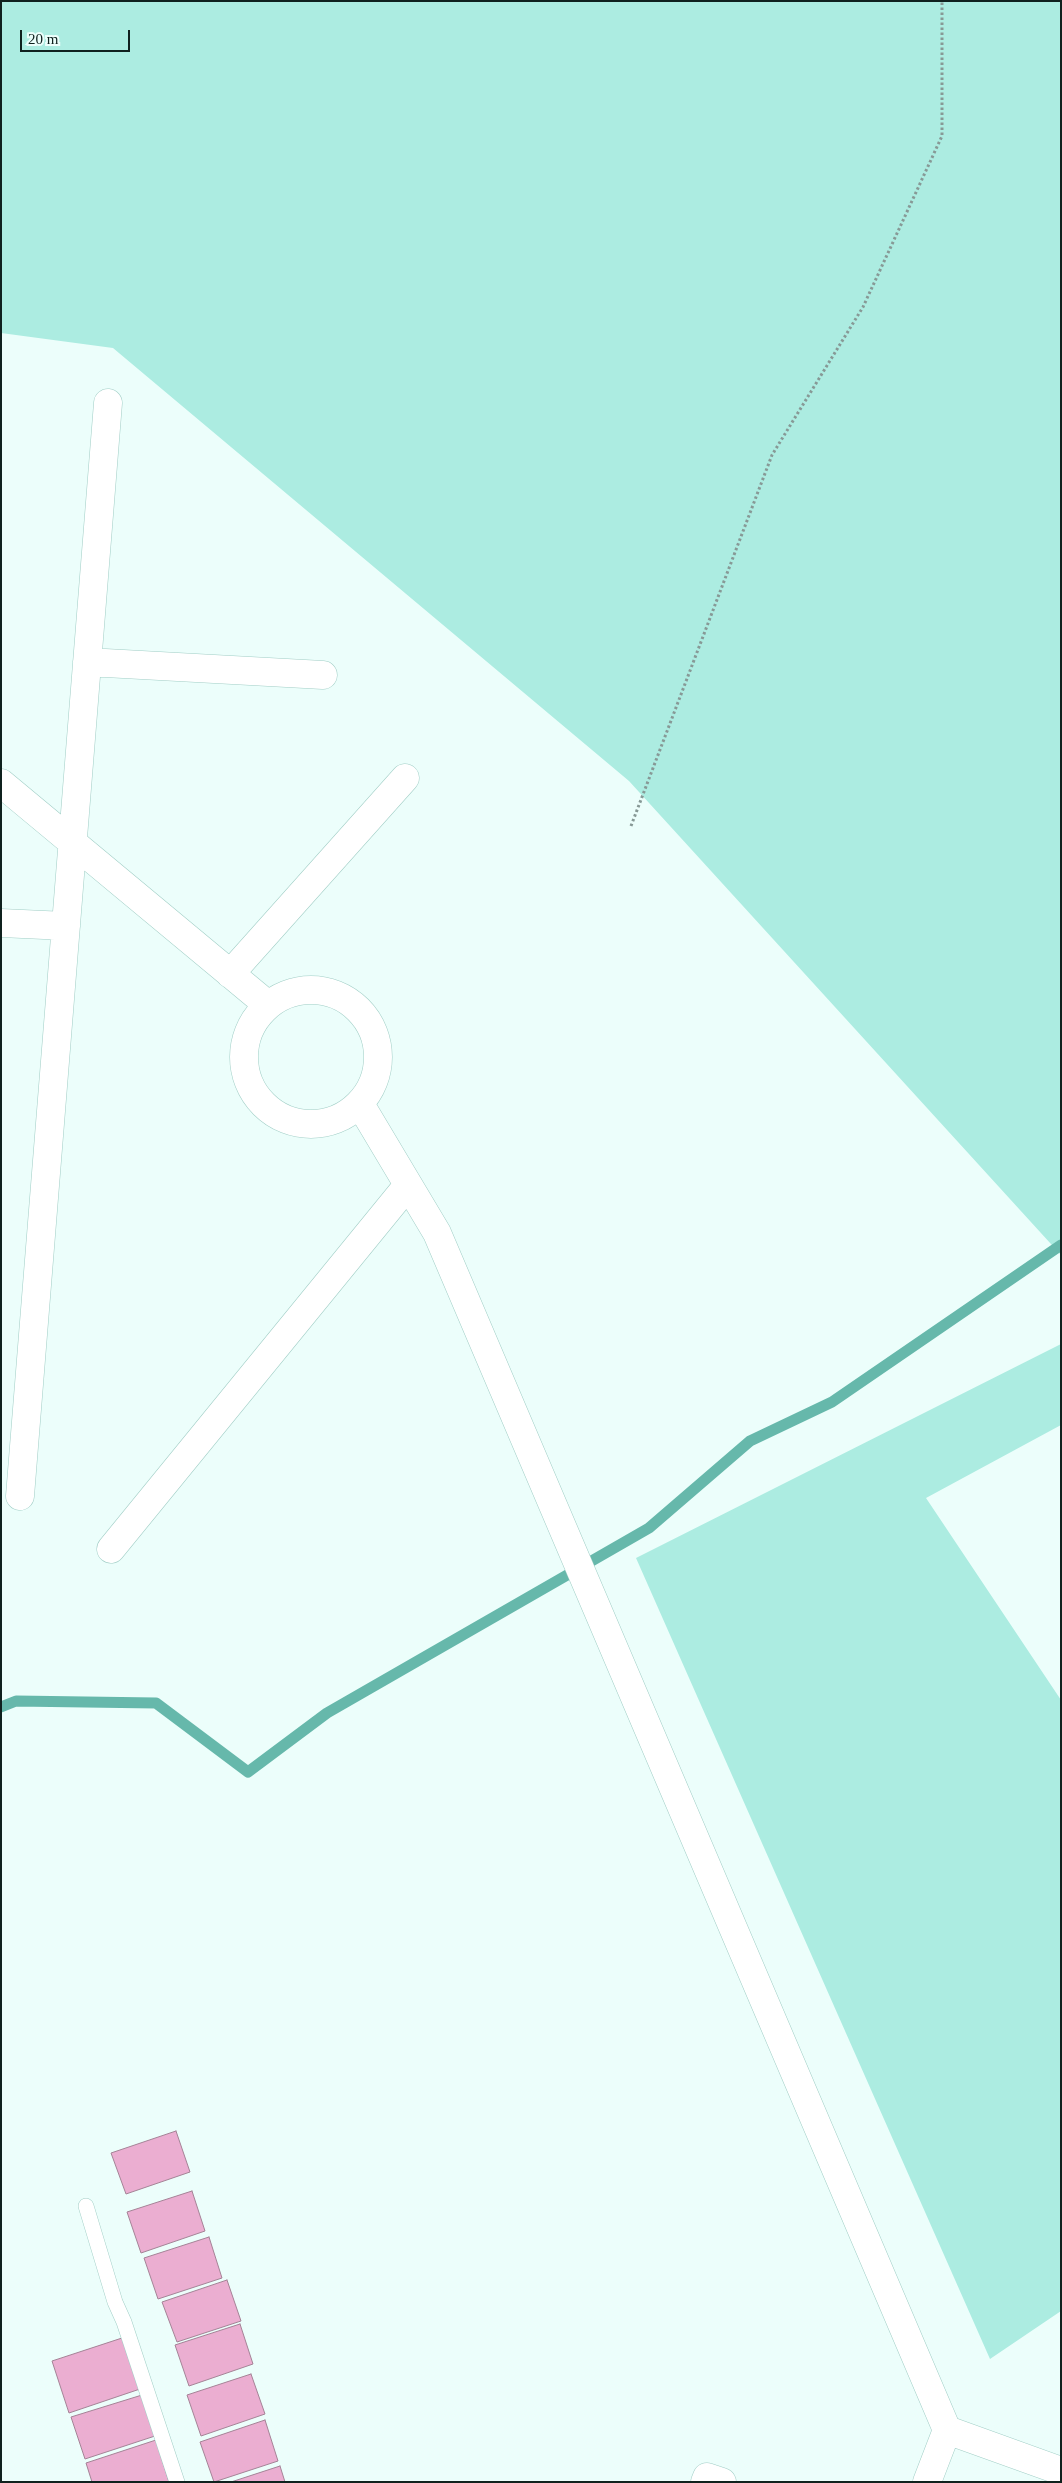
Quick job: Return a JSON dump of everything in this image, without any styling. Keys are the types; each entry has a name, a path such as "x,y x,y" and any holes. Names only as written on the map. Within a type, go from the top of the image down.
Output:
{"street":[{"path":"20,1496 108,404"},
{"path":"87,662 323,675"},
{"path":"230,974 405,778"},
{"path":"1,783 268,1005"},
{"path":"1,923 66,926"},
{"path":"305,990 325,991 344,997 360,1010 372,1026 378,1045 379,1065 375,1083 366,1099 352,1111 336,1120 318,1124 300,1124 283,1119 266,1108 254,1093 246,1075 244,1056 246,1038 254,1020 268,1005 285,995 305,990"},
{"path":"360,1104 437,1233 947,2430 928,2482"},
{"path":"111,1548 408,1184"},
{"path":"947,2430 1061,2471"},
{"path":"705,2482 707,2476 722,2482"}],"lane":[{"path":"86,2206 115,2302 124,2322 177,2482"}],"path":[{"path":"631,826 772,455 863,307 942,136 942,1"}],"green space":[{"path":"1,1 1061,1 1061,1255 629,781 113,348 1,333"},
{"path":"1061,1344 1061,1425 926,1498 1061,1700 1061,2311 990,2359 636,1558"}],"building":[{"path":"176,2131 190,2172 126,2194 111,2153"},
{"path":"192,2191 205,2231 141,2253 127,2212"},
{"path":"209,2237 222,2278 158,2299 144,2258"},
{"path":"227,2280 241,2321 177,2342 162,2302"},
{"path":"240,2324 253,2364 189,2386 175,2345"},
{"path":"122,2338 140,2389 69,2413 52,2361"},
{"path":"251,2374 265,2414 201,2436 187,2395"},
{"path":"142,2395 155,2436 85,2459 71,2417"},
{"path":"265,2420 278,2461 214,2482 200,2442"},
{"path":"156,2440 169,2482 92,2482 86,2463"},
{"path":"280,2466 285,2482 231,2482"}],"waterway":[{"path":"1,1707 16,1701 156,1703 248,1772 327,1713 649,1528 750,1441 832,1402 1061,1245"}]}
